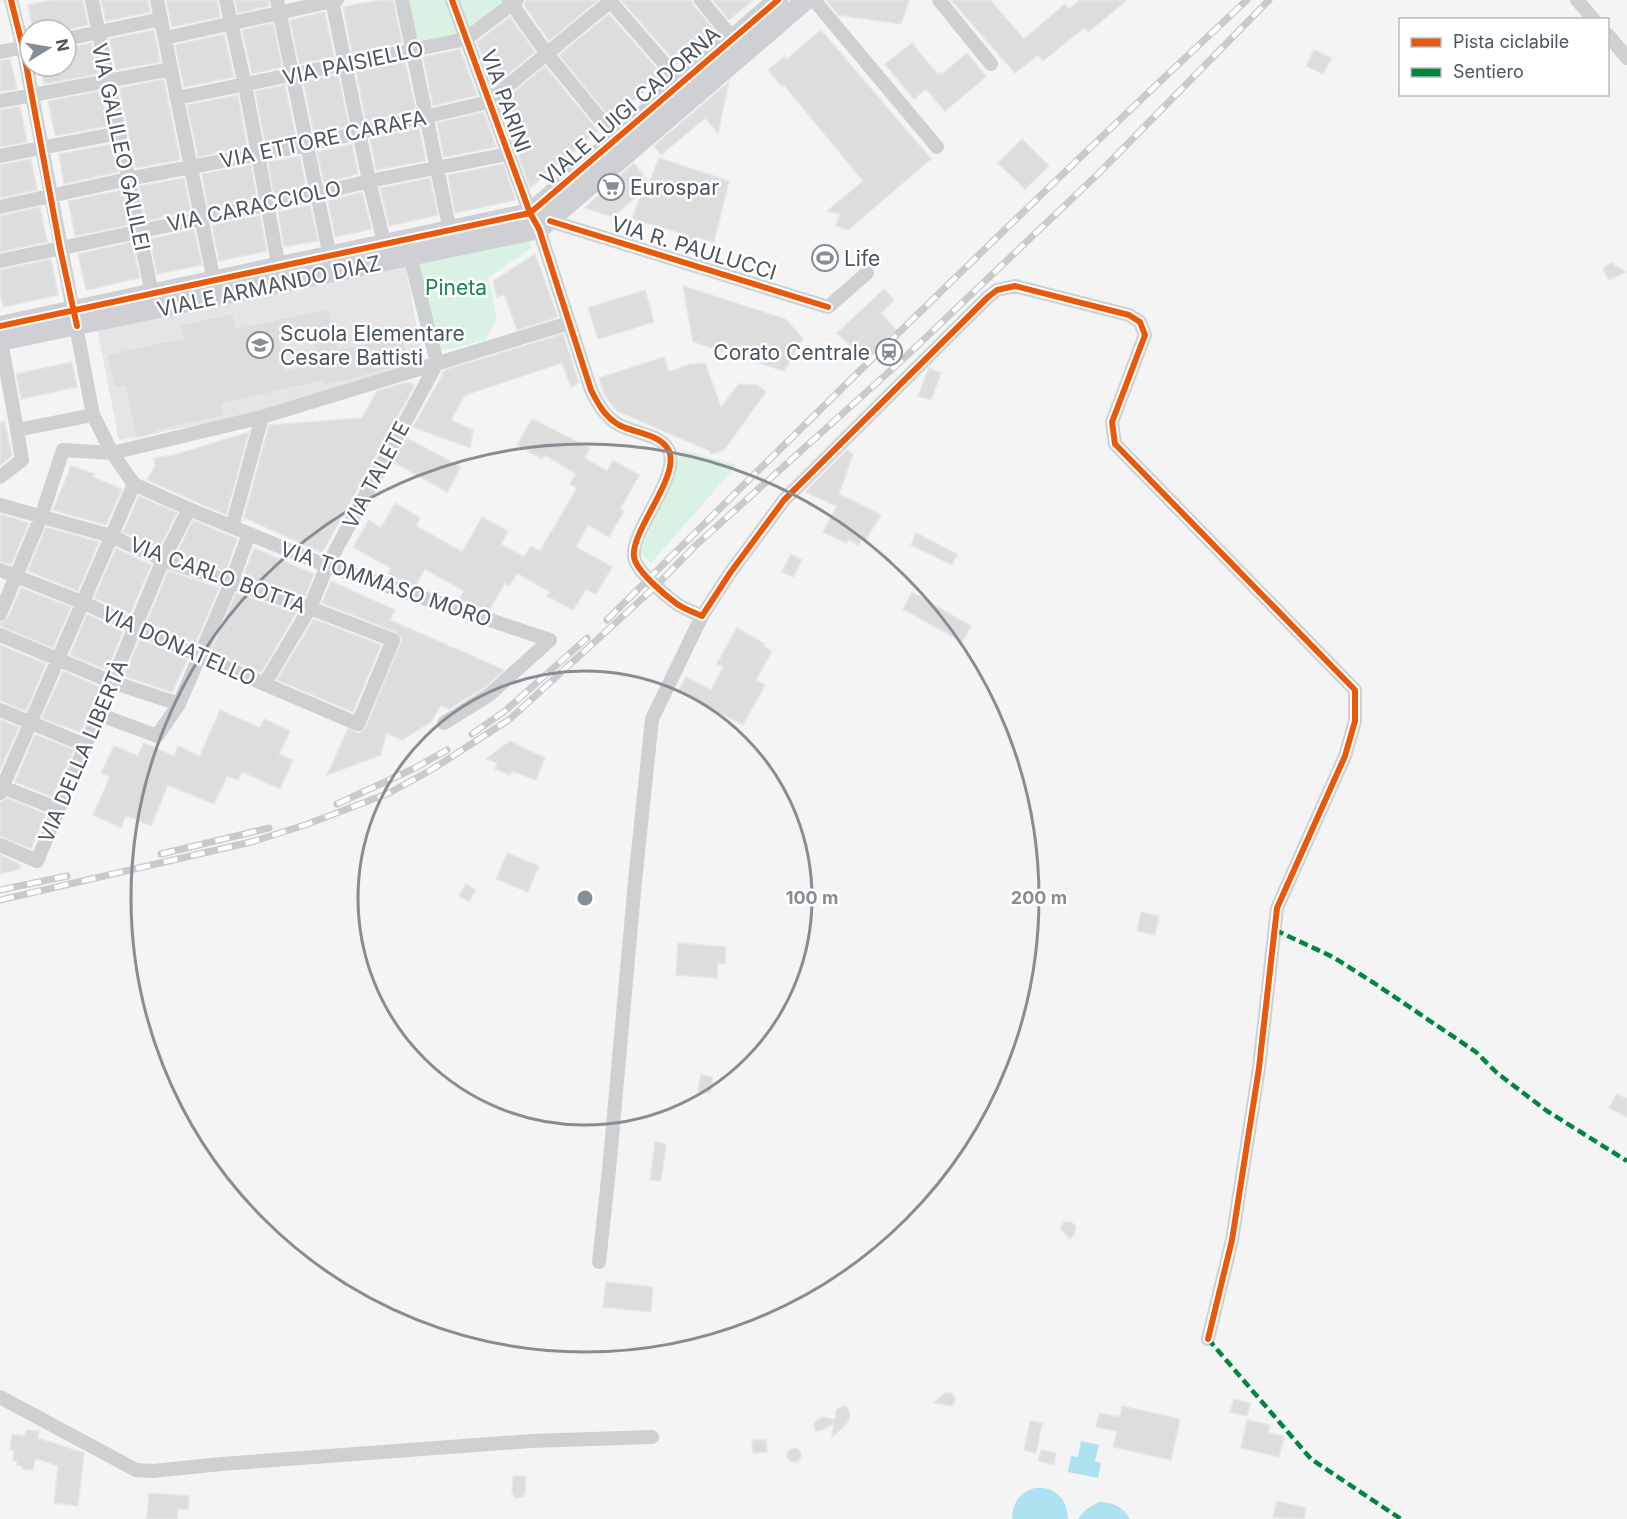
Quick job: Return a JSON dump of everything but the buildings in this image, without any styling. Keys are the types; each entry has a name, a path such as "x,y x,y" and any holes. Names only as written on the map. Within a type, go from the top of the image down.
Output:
{"main road":[{"name":"VIALE LUIGI CADORNA","path":"539,221 617,140 734,39 779,4 806,0"},
{"name":"VIALE LUIGI CADORNA","path":"539,221 779,4"},
{"path":"0,338 75,319 152,294 450,231 539,221"},
{"name":"VIALE ARMANDO DIAZ","path":"75,319 410,256 539,221"}],"street":[{"name":"VIA GALILEO GALILEI","path":"92,0 152,294"},
{"path":"157,0 214,281"},
{"path":"226,0 245,85 279,268"},
{"path":"165,38 231,23 278,6 334,0 359,133 385,246"},
{"path":"402,0 450,231"},
{"name":"VIA PARINI","path":"452,0 508,154 539,221 591,390 604,414 619,425 660,441 669,450 672,464 637,542 634,557 641,570 678,605 702,616"},
{"path":"611,0 681,84"},
{"name":"VIA ETTORE CARAFA","path":"0,207 191,166 307,145 488,102 611,0"},
{"path":"701,0 734,39"},
{"path":"814,0 938,147"},
{"path":"939,0 991,64"},
{"path":"1577,0 1592,18"},
{"path":"15,1 19,18"},
{"path":"512,2 547,54 617,140"},
{"name":"VIA PAISIELLO","path":"177,98 466,39 512,2"},
{"path":"278,6 330,257"},
{"path":"78,36 161,20"},
{"path":"1609,37 1627,58"},
{"path":"0,52 18,49"},
{"path":"0,101 171,69"},
{"path":"30,78 93,415 112,453 134,484 1,789 58,809"},
{"path":"0,156 118,133"},
{"name":"VIA CARACCIOLO","path":"0,261 267,202 317,194 438,166 508,154"},
{"name":"VIA R. PAULUCCI","path":"539,221 828,307 867,273"},
{"path":"410,256 437,363"},
{"path":"599,1262 652,719 702,616 729,573 784,500 869,413 997,290 1015,286 1129,315 1140,322 1145,335 1112,422 1115,444 1355,690 1356,721 1345,756 1277,908 1259,1068 1232,1240 1208,1339"},
{"path":"0,614 40,517 63,450 112,453 262,417 569,323"},
{"path":"0,338 22,460 0,477"},
{"name":"VIA TALETE","path":"265,683 310,608 327,566 437,363"},
{"path":"17,430 93,415"},
{"path":"232,527 262,417"},
{"name":"VIA TOMMASO MORO","path":"134,484 327,566 550,640 489,695 444,723"},
{"name":"VIA CARLO BOTTA","path":"0,505 111,536 164,560 310,608 393,640 358,724"},
{"name":"VIA DELLA LIBERTÀ","path":"0,845 37,861 164,560 189,509"},
{"path":"98,714 157,736 179,704 231,583 249,534"},
{"name":"VIA DONATELLO","path":"0,570 81,602 199,656 358,724"},
{"path":"0,635 112,682 179,704"},
{"path":"0,710 85,745"},
{"path":"0,1397 136,1470 153,1471 520,1442 652,1437"}],"shaded area":[{"name":"Scuola Elementare Cesare Battisti","path":"405,264 423,360 266,412 119,440 97,329"}],"green space":[{"path":"407,0 447,0 460,36 418,44"},
{"path":"457,0 505,0 507,3 469,30"},
{"name":"Pineta","path":"528,234 531,248 488,278 497,319 485,340 437,352 415,260"},
{"path":"683,450 737,465 651,563 640,553"}],"water":[{"path":"1081,1441 1099,1445 1095,1461 1101,1463 1098,1478 1068,1472 1071,1456 1078,1457"},
{"path":"1035,1488 1049,1489 1059,1496 1066,1506 1068,1519 1012,1519 1013,1508 1018,1499 1025,1492"},
{"path":"1099,1502 1117,1506 1130,1519 1078,1519 1086,1509"}],"railway":[{"path":"607,620 845,385 1247,0"},
{"path":"0,900 251,842 305,825 389,793 431,770 510,719 656,586 695,546 900,362 1099,173 1269,0"},
{"path":"472,734 505,711 587,638"},
{"path":"337,804 415,768 447,750"},
{"path":"161,854 269,828"},
{"path":"0,890 67,876"}],"marked path":[{"path":"1275,930 1333,957 1374,983 1476,1052 1497,1073 1547,1111 1627,1161"},
{"path":"1208,1339 1311,1459 1401,1519"}],"cycle path":[{"path":"11,0 23,48 60,248 77,326"},
{"path":"452,0 530,213 539,229 591,390 602,410 614,422 659,440 668,449 671,460 668,473 640,533 634,557 646,576 672,600 702,616 730,573 784,500 988,297 997,290 1015,286 1129,315 1140,322 1145,335 1112,422 1115,444 1355,690 1355,721 1345,756 1277,908 1259,1068 1232,1240 1208,1339"},
{"path":"0,326 530,213 778,0"},
{"path":"550,221 828,307"}],"place":[{"name":"Eurospar","path":"611,187"},
{"name":"Life","path":"825,258"},
{"name":"Scuola Elementare Cesare Battisti","path":"260,345"},
{"name":"Corato Centrale","path":"889,352"}]}
